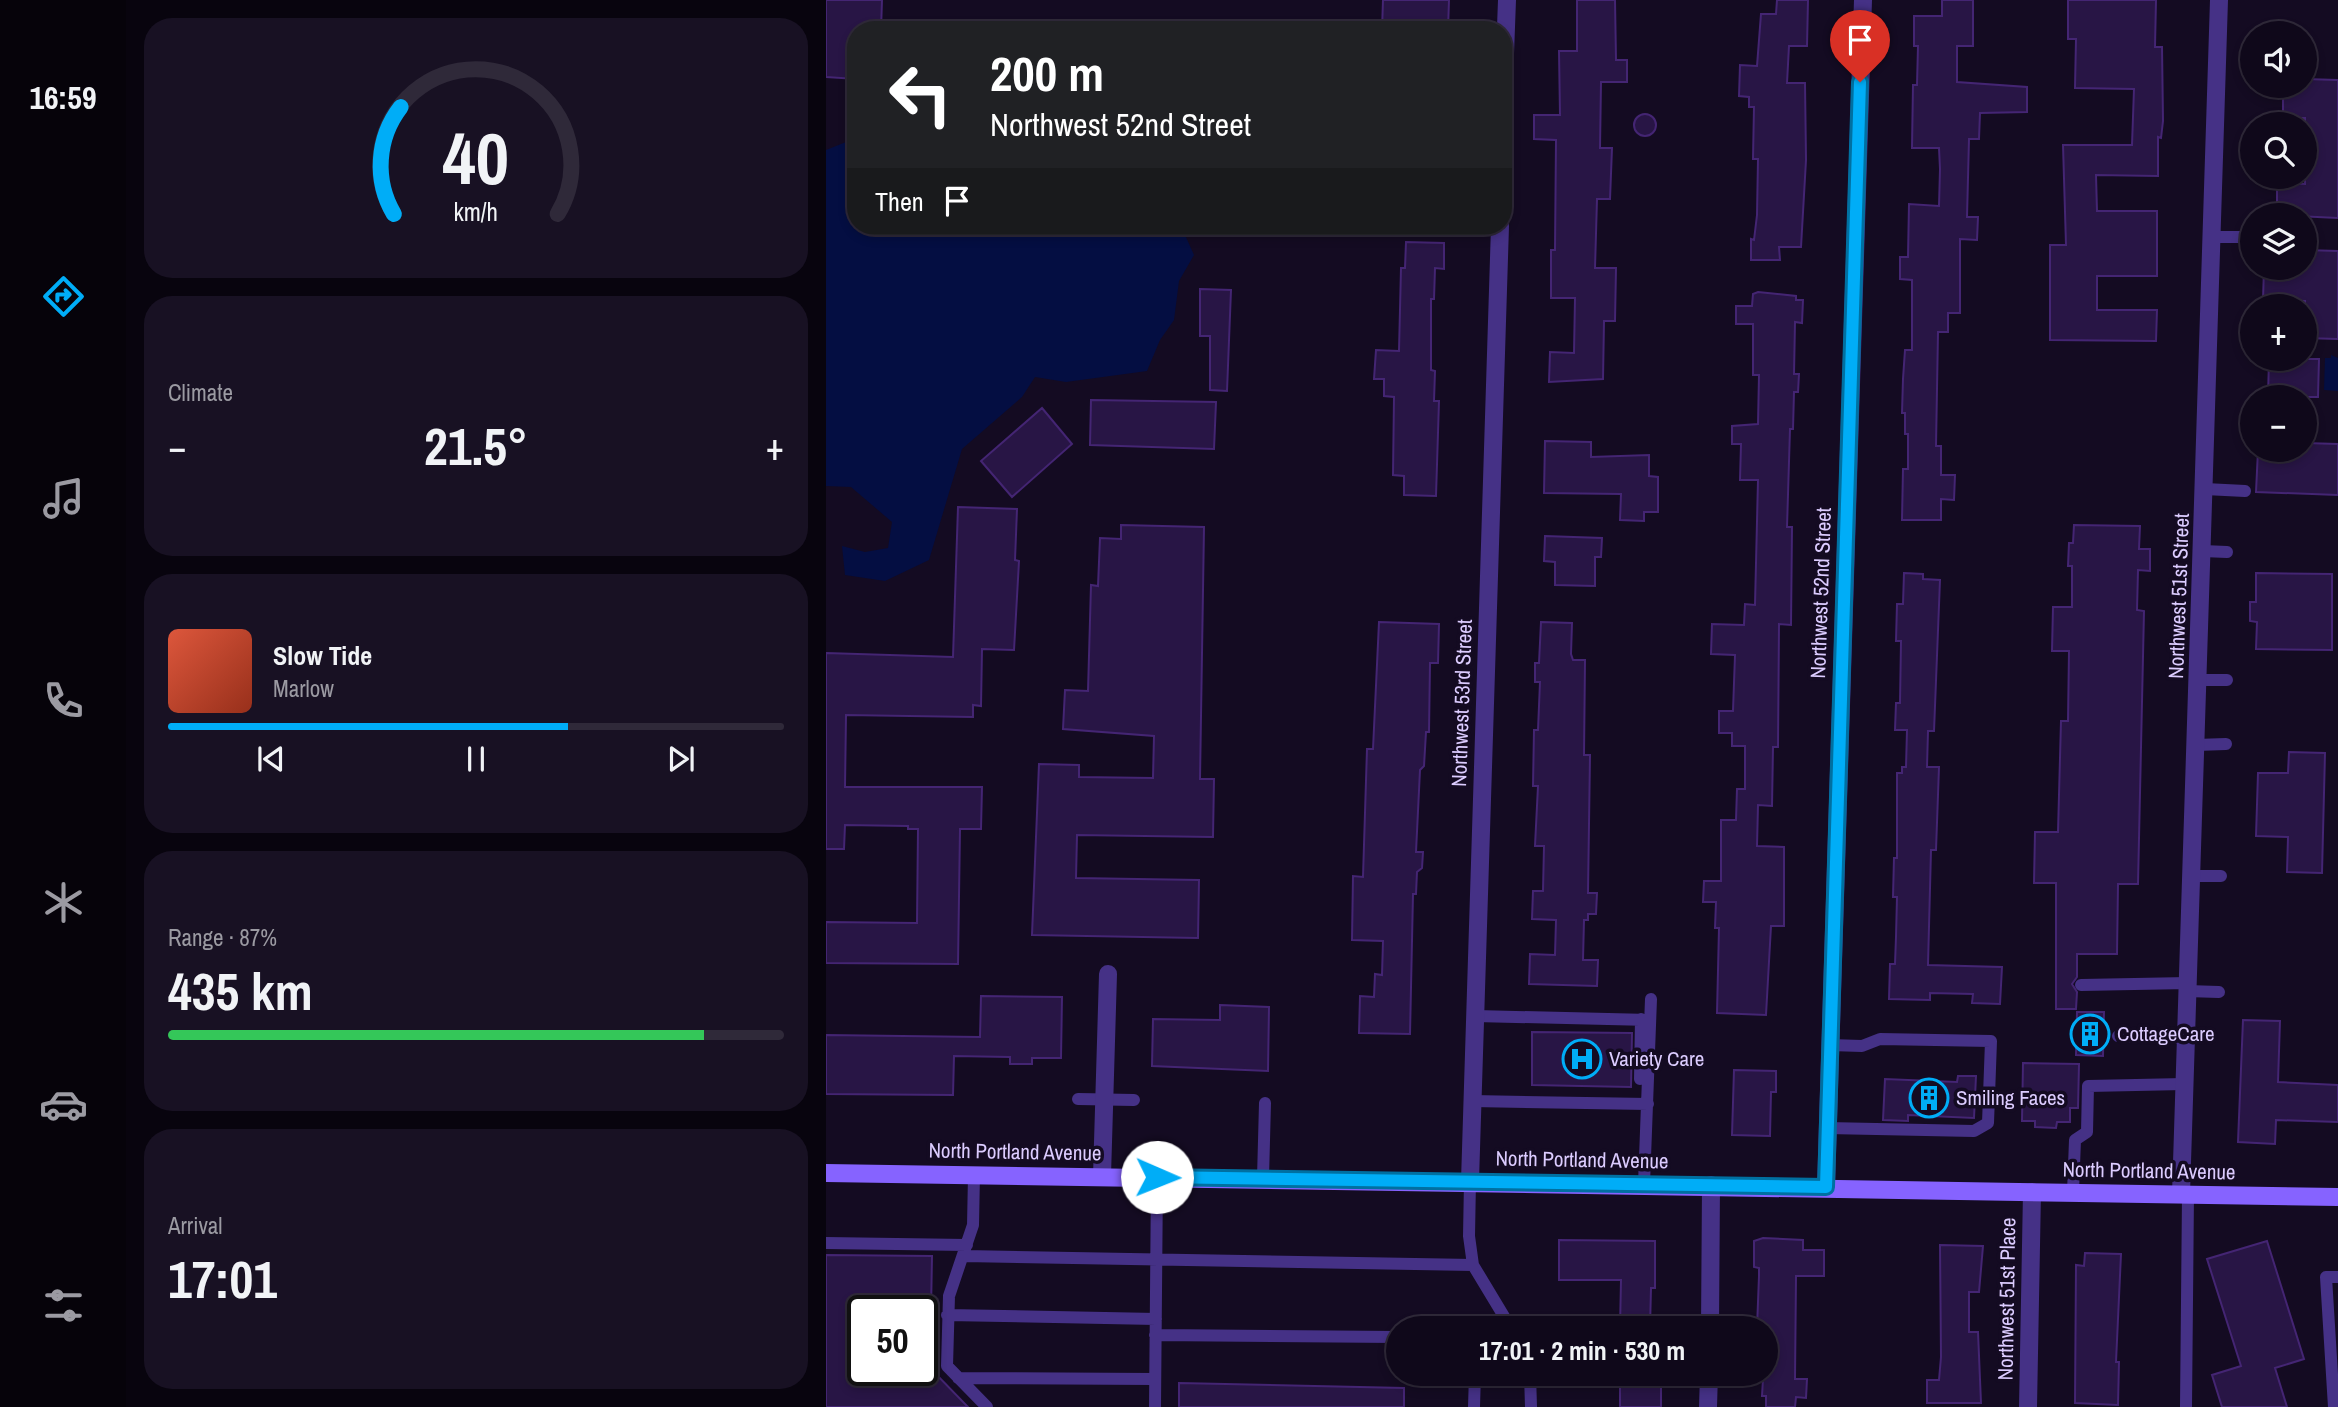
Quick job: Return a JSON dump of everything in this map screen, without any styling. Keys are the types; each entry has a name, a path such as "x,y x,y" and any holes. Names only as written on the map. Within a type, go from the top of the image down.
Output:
{"main road":[{"name":"North Portland Avenue","path":"826,1172 2338,1197"}],"street":[{"path":"1506,21 1507,0"},
{"name":"Northwest 52nd Street","path":"1826,1187 1863,0"},
{"name":"Northwest 51st Street","path":"2184,1194 2184,1084 2205,489 2218,0"},
{"name":"Northwest 53rd Street","path":"1470,1181 1500,235"},
{"path":"1102,1176 1108,974"},
{"path":"1710,1316 1711,1185"},
{"name":"Northwest 51st Place","path":"2028,1407 2032,1192"},
{"path":"1708,1407 1709,1386"}],"lane":[{"path":"2212,237 2240,237"},
{"path":"2205,489 2245,491"},
{"path":"2203,551 2227,552"},
{"path":"2199,680 2227,680"},
{"path":"2196,745 2226,744"},
{"path":"2191,876 2221,876"},
{"path":"2081,985 2188,987 2219,992"},
{"path":"1644,1184 1646,1019 1651,999"},
{"path":"1475,1016 1646,1019"},
{"path":"2118,1036 2186,1038"},
{"path":"1827,1128 1974,1131 1988,1123 1990,1041 1880,1039 1862,1046 1830,1045"},
{"path":"2073,1192 2075,1140 2087,1132 2088,1086 2184,1084"},
{"path":"1078,1099 1134,1100"},
{"path":"1472,1101 1644,1104"},
{"path":"1263,1178 1265,1103"},
{"path":"974,1175 973,1225 949,1296 947,1366 987,1407"},
{"path":"1155,1407 1157,1177"},
{"path":"1470,1181 1469,1236 1473,1265 1504,1316"},
{"path":"2184,1194 2186,1407"},
{"path":"826,1243 1156,1259 1473,1265"},
{"path":"2334,1407 2326,1277 2338,1277"},
{"path":"947,1315 1156,1320"},
{"path":"1155,1335 1386,1338"},
{"path":"958,1378 1155,1379"},
{"path":"1474,1407 1475,1386"},
{"path":"1530,1386 1531,1407"}],"shaded area":[{"path":"847,142 847,235 1185,235 1194,255 1179,281 1174,320 1160,340 1147,371 1066,382 1035,377 1022,397 962,449 929,560 885,581 845,575 842,546 865,552 888,548 892,522 851,487 826,486 826,150"},
{"path":"2331,355 2338,358 2338,391 2324,390 2325,358 2331,358"}],"building":[{"path":"826,0 882,0 881,21 847,21 847,78 826,77"},
{"path":"1383,0 1449,0 1448,21 1382,21"},
{"path":"1577,0 1615,0 1616,60 1627,60 1627,82 1601,82 1600,148 1612,148 1610,199 1597,199 1595,268 1616,268 1615,321 1604,321 1603,379 1549,382 1550,352 1574,353 1575,298 1551,298 1551,250 1555,250 1556,140 1534,139 1534,115 1560,115 1559,51 1577,51"},
{"path":"1777,0 1808,0 1807,46 1789,46 1787,83 1805,83 1806,160 1801,247 1779,247 1780,260 1751,260 1751,239 1754,240 1757,215 1758,159 1753,159 1754,107 1749,107 1749,97 1739,96 1740,65 1757,66 1761,14 1776,14"},
{"path":"1942,0 1973,0 1973,46 1957,46 1957,82 2027,87 2027,112 1980,113 1979,139 1969,139 1967,217 1978,217 1977,240 1960,239 1960,313 1948,313 1948,332 1938,332 1936,446 1941,446 1941,475 1955,475 1954,500 1941,499 1941,520 1902,520 1903,469 1908,469 1908,434 1905,434 1905,413 1902,413 1903,379 1905,350 1912,350 1912,280 1900,279 1900,257 1908,257 1909,204 1939,206 1940,169 1939,148 1912,148 1913,85 1917,85 1918,46 1914,46 1914,16 1942,16"},
{"path":"2068,0 2156,0 2155,47 2162,47 2163,121 2161,138 2158,137 2158,176 2096,175 2097,211 2157,211 2157,276 2097,276 2097,310 2157,310 2156,341 2050,340 2050,245 2066,245 2063,145 2132,145 2134,89 2075,88 2076,39 2068,39"},
{"path":"2317,79 2338,80 2338,218 2317,217 2317,203 2277,203 2277,189 2317,189 2317,112 2283,112 2283,98 2317,98"},
{"path":"1645,114 1653,117 1656,125 1653,133 1645,136 1637,133 1634,125 1637,117"},
{"path":"1406,242 1444,243 1444,269 1435,268 1434,299 1431,299 1431,370 1435,371 1434,401 1439,401 1436,496 1404,495 1404,476 1393,475 1394,397 1384,396 1384,379 1374,379 1376,350 1399,351 1401,268 1405,268"},
{"path":"2317,250 2338,251 2338,339 2317,338 2317,294 2263,294 2264,280 2317,280"},
{"path":"1200,289 1231,290 1227,391 1210,390 1210,336 1200,336"},
{"path":"1758,292 1796,296 1796,300 1803,300 1802,323 1795,322 1794,374 1799,374 1798,392 1794,392 1793,429 1790,429 1787,527 1792,527 1791,625 1779,624 1778,747 1773,747 1772,806 1758,805 1757,846 1784,847 1784,926 1771,926 1766,1015 1717,1013 1719,928 1715,928 1716,902 1703,902 1704,881 1721,881 1721,820 1736,820 1737,789 1745,789 1745,746 1732,746 1732,733 1719,733 1719,711 1733,711 1735,655 1711,654 1712,624 1744,625 1745,604 1755,605 1758,480 1740,480 1741,444 1732,444 1732,426 1758,424 1759,375 1753,375 1753,324 1736,324 1736,306 1752,306 1753,294"},
{"path":"2319,359 2318,397 2317,385 2268,385 2269,371 2317,371"},
{"path":"1091,400 1216,402 1214,449 1090,445"},
{"path":"1042,408 1072,444 1012,497 981,461"},
{"path":"1545,441 1591,442 1591,457 1649,455 1649,476 1658,477 1658,512 1644,512 1644,521 1620,520 1621,494 1544,493"},
{"path":"2317,443 2338,444 2338,495 2256,492 2257,462 2317,462"},
{"path":"958,507 1017,509 1015,560 1019,561 1014,650 982,649 981,706 973,705 973,717 846,715 845,787 982,787 981,829 960,829 958,964 826,963 826,922 917,923 918,829 908,829 908,826 845,825 844,849 826,849 826,653 953,657"},
{"path":"1121,525 1204,527 1200,779 1214,779 1213,837 1077,835 1076,878 1199,880 1198,938 1032,935 1039,764 1079,765 1079,777 1153,778 1154,736 1063,729 1065,690 1088,691 1091,585 1098,586 1100,538 1121,539"},
{"path":"2074,525 2140,526 2139,549 2150,549 2150,571 2138,570 2137,610 2144,611 2138,884 2118,884 2117,954 2077,954 2077,977 2072,984 2077,992 2076,1009 2056,1009 2056,883 2034,883 2035,832 2058,832 2061,721 2068,721 2069,651 2052,651 2053,607 2072,607 2072,566 2068,566 2069,543 2073,543"},
{"path":"1545,536 1602,538 1601,557 1595,557 1595,586 1555,585 1555,562 1544,561"},
{"path":"1904,573 1923,574 1923,579 1940,580 1934,731 1928,731 1927,767 1939,767 1936,850 1931,850 1928,965 2002,967 2000,1004 1972,1003 1973,994 1930,993 1930,1000 1889,999 1890,964 1895,964 1896,937 1897,897 1893,897 1894,858 1897,858 1897,773 1902,773 1902,767 1906,767 1907,730 1895,730 1896,703 1900,703 1901,641 1896,641 1897,604 1903,604"},
{"path":"2256,573 2332,574 2332,650 2256,649 2257,622 2250,621 2250,602 2256,602"},
{"path":"1379,622 1439,624 1438,663 1430,663 1429,732 1426,732 1424,766 1420,770 1416,852 1423,852 1422,868 1417,872 1416,894 1413,894 1410,1034 1359,1033 1360,996 1374,997 1375,974 1382,975 1383,941 1352,940 1353,876 1363,877 1367,749 1373,749"},
{"path":"1541,622 1572,623 1573,660 1585,660 1584,755 1590,755 1588,893 1597,893 1596,914 1588,914 1588,920 1584,920 1583,960 1598,960 1597,986 1529,984 1530,954 1555,955 1556,920 1532,919 1533,891 1543,891 1544,846 1535,846 1538,786 1533,786 1534,730 1538,730 1540,682 1535,682 1535,663 1539,663"},
{"path":"2289,752 2325,753 2322,873 2287,872 2288,837 2256,836 2258,773 2288,773"},
{"path":"981,996 1062,997 1061,1058 1032,1058 1032,1064 1010,1064 1010,1057 954,1056 953,1095 826,1094 826,1035 980,1037"},
{"path":"1220,1005 1269,1007 1268,1071 1152,1066 1153,1019 1220,1020"},
{"name":"CottageCare","path":"2077,1012 2104,1012 2103,1056 2076,1055"},
{"path":"2243,1020 2280,1021 2278,1082 2338,1085 2338,1122 2276,1120 2275,1144 2238,1142"},
{"name":"Variety Care","path":"1532,1032 1632,1033 1631,1087 1532,1085"},
{"path":"2023,1063 2079,1064 2078,1108 2070,1108 2070,1122 2057,1122 2056,1128 2035,1127 2035,1121 2022,1121"},
{"path":"1734,1070 1776,1071 1776,1092 1771,1092 1770,1136 1732,1135"},
{"name":"Smiling Faces","path":"1958,1076 1976,1076 1974,1118 1908,1115 1908,1121 1883,1120 1885,1079 1957,1082"},
{"path":"1763,1238 1803,1240 1803,1250 1824,1250 1824,1276 1796,1276 1795,1379 1807,1379 1806,1398 1796,1397 1795,1407 1766,1407 1766,1396 1762,1396 1763,1386 1778,1386 1778,1316 1757,1316 1759,1268 1754,1267 1754,1241"},
{"path":"1559,1240 1655,1241 1655,1288 1651,1288 1650,1316 1620,1316 1621,1280 1559,1280"},
{"path":"2267,1241 2304,1359 2275,1368 2287,1407 2222,1407 2212,1375 2241,1366 2207,1259"},
{"path":"1940,1245 1983,1246 1979,1292 1969,1292 1969,1332 1978,1332 1981,1403 1927,1403 1927,1380 1939,1380 1941,1357"},
{"path":"2085,1253 2121,1254 2116,1362 2119,1362 2118,1405 2075,1403 2076,1265 2084,1266"},
{"path":"826,1255 932,1256 931,1295 847,1295 847,1386 938,1386 938,1376 968,1407 826,1407"},
{"path":"1179,1383 1404,1388 1404,1407 1179,1407"},
{"path":"1620,1386 1661,1386 1661,1407 1620,1407"}],"place":[{"name":"CottageCare","path":"2090,1034"},
{"name":"Variety Care","path":"1582,1059"},
{"name":"Smiling Faces","path":"1929,1098"}],"route":[{"path":"1157,1177 1826,1187 1860,82"}]}
